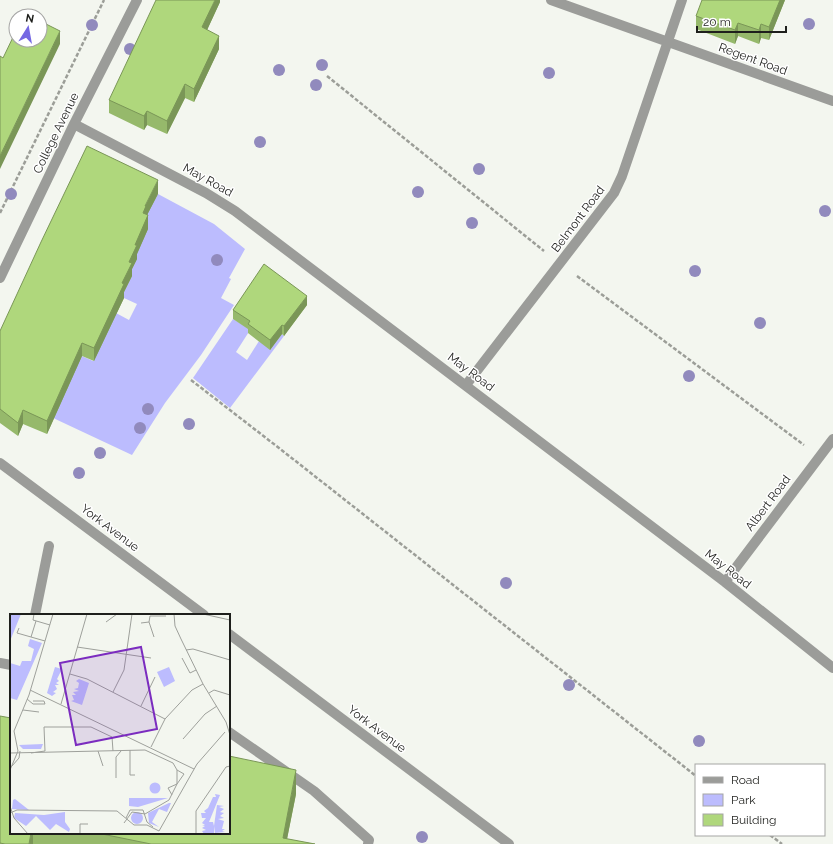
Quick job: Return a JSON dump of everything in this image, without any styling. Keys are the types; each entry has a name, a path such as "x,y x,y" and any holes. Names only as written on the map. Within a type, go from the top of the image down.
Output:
{"street":[{"name":"College Avenue","path":"0,278 74,124 137,0"},
{"name":"Regent Road","path":"551,0 833,101"},
{"name":"Belmont Road","path":"466,385 617,188 682,0"},
{"name":"May Road","path":"74,124 206,193 235,211 725,582 833,668"},
{"name":"Albert Road","path":"725,582 833,439"},
{"name":"York Avenue","path":"0,463 203,614"},
{"path":"35,614 49,546"},
{"name":"York Avenue","path":"230,635 510,844"},
{"path":"0,663 10,665"},
{"path":"230,733 314,791 369,840 368,844"}],"path":[{"path":"0,213 104,0"},
{"path":"327,76 560,264 819,457"},
{"path":"191,380 695,775"},
{"path":"771,836 782,844"}],"green space":[{"path":"158,194 214,224 245,249 229,278 231,279 221,298 234,305 201,355 165,403 132,455 51,417 57,345 93,361 116,313 129,320 137,304 85,280 119,206 150,208"},
{"path":"259,316 236,352 247,360 259,341 270,349 282,334 284,336 230,408 193,378 233,319 243,325"}],"building":[{"path":"156,0 215,0 202,27 219,36 194,89 185,84 167,121 147,111 144,116 109,100"},
{"path":"702,0 780,0 769,27 761,24 759,30 738,23 735,30 696,16"},
{"path":"48,25 60,31 0,156 0,56 3,58 8,48 48,48"},
{"path":"87,146 158,180 145,206 143,213 148,215 129,262 132,263 122,283 124,284 94,348 82,343 47,421 23,410 18,423 0,409 0,331"},
{"path":"264,264 307,296 284,326 282,325 270,340 248,324 250,321 233,310"},
{"path":"0,716 10,718 10,834 31,834 29,844 0,843"},
{"path":"230,756 296,770 283,838 315,844 151,844 102,834 230,834"}]}
